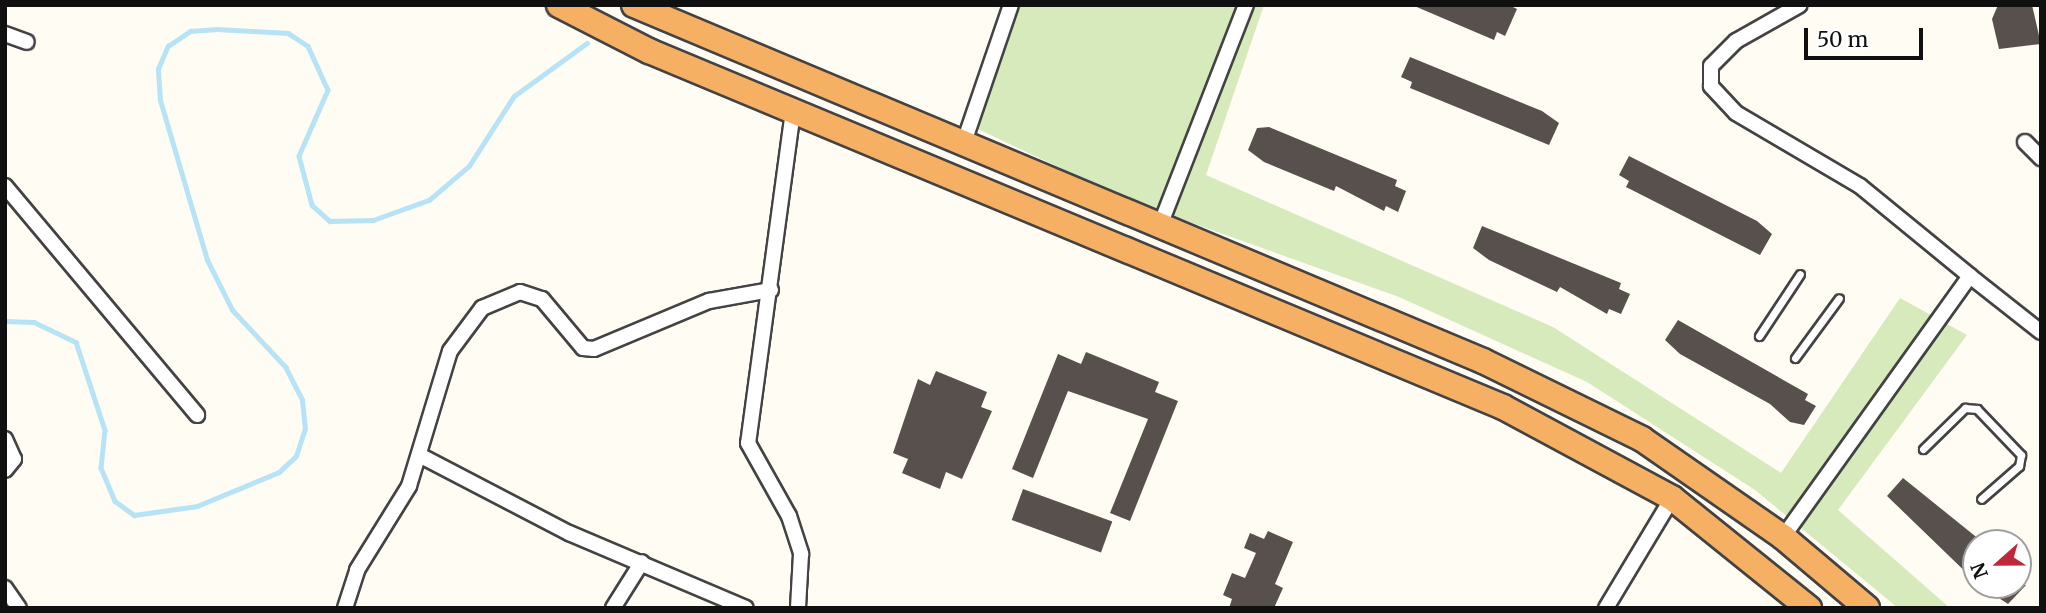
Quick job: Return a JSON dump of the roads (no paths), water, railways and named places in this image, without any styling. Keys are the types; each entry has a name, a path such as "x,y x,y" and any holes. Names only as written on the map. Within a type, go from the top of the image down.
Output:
{"highway":[{"path":"559,5 793,111 1503,407 1672,498 1809,608"},
{"path":"634,5 1159,228 1483,361 1642,439 1783,537 1867,608"}],"street":[{"path":"963,145 1011,5"},
{"path":"1159,228 1246,5"},
{"path":"1800,5 1736,41 1711,66 1711,86 1736,113 1860,186 2041,332"},
{"path":"5,34 27,42"},
{"path":"793,111 771,290 748,443 789,516 801,554 798,608"},
{"path":"2025,142 2041,158"},
{"path":"5,186 197,415"},
{"path":"1783,537 1970,276"},
{"path":"345,608 357,570 421,456 450,351 468,321 496,299 520,292 542,299 583,348 594,349 709,301 771,290"},
{"path":"5,439 14,459 5,470"},
{"path":"421,456 569,533 746,608"},
{"path":"1606,608 1672,498"},
{"path":"613,608 642,562"},
{"path":"5,588 19,608"}],"lane":[{"path":"1759,336 1800,274"},
{"path":"1795,358 1839,298"},
{"path":"1923,449 1965,408 1976,409 2021,455 2019,466 1981,499"}],"waterway":[{"path":"5,321 34,322 76,342 105,430 101,468 115,501 134,515 197,506 279,472 296,456 305,429 302,400 286,368 232,310 207,260 160,100 158,69 168,46 190,31 217,29 288,33 308,46 328,90 299,156 312,205 330,221 373,220 429,200 469,166 514,96 587,43"}]}
